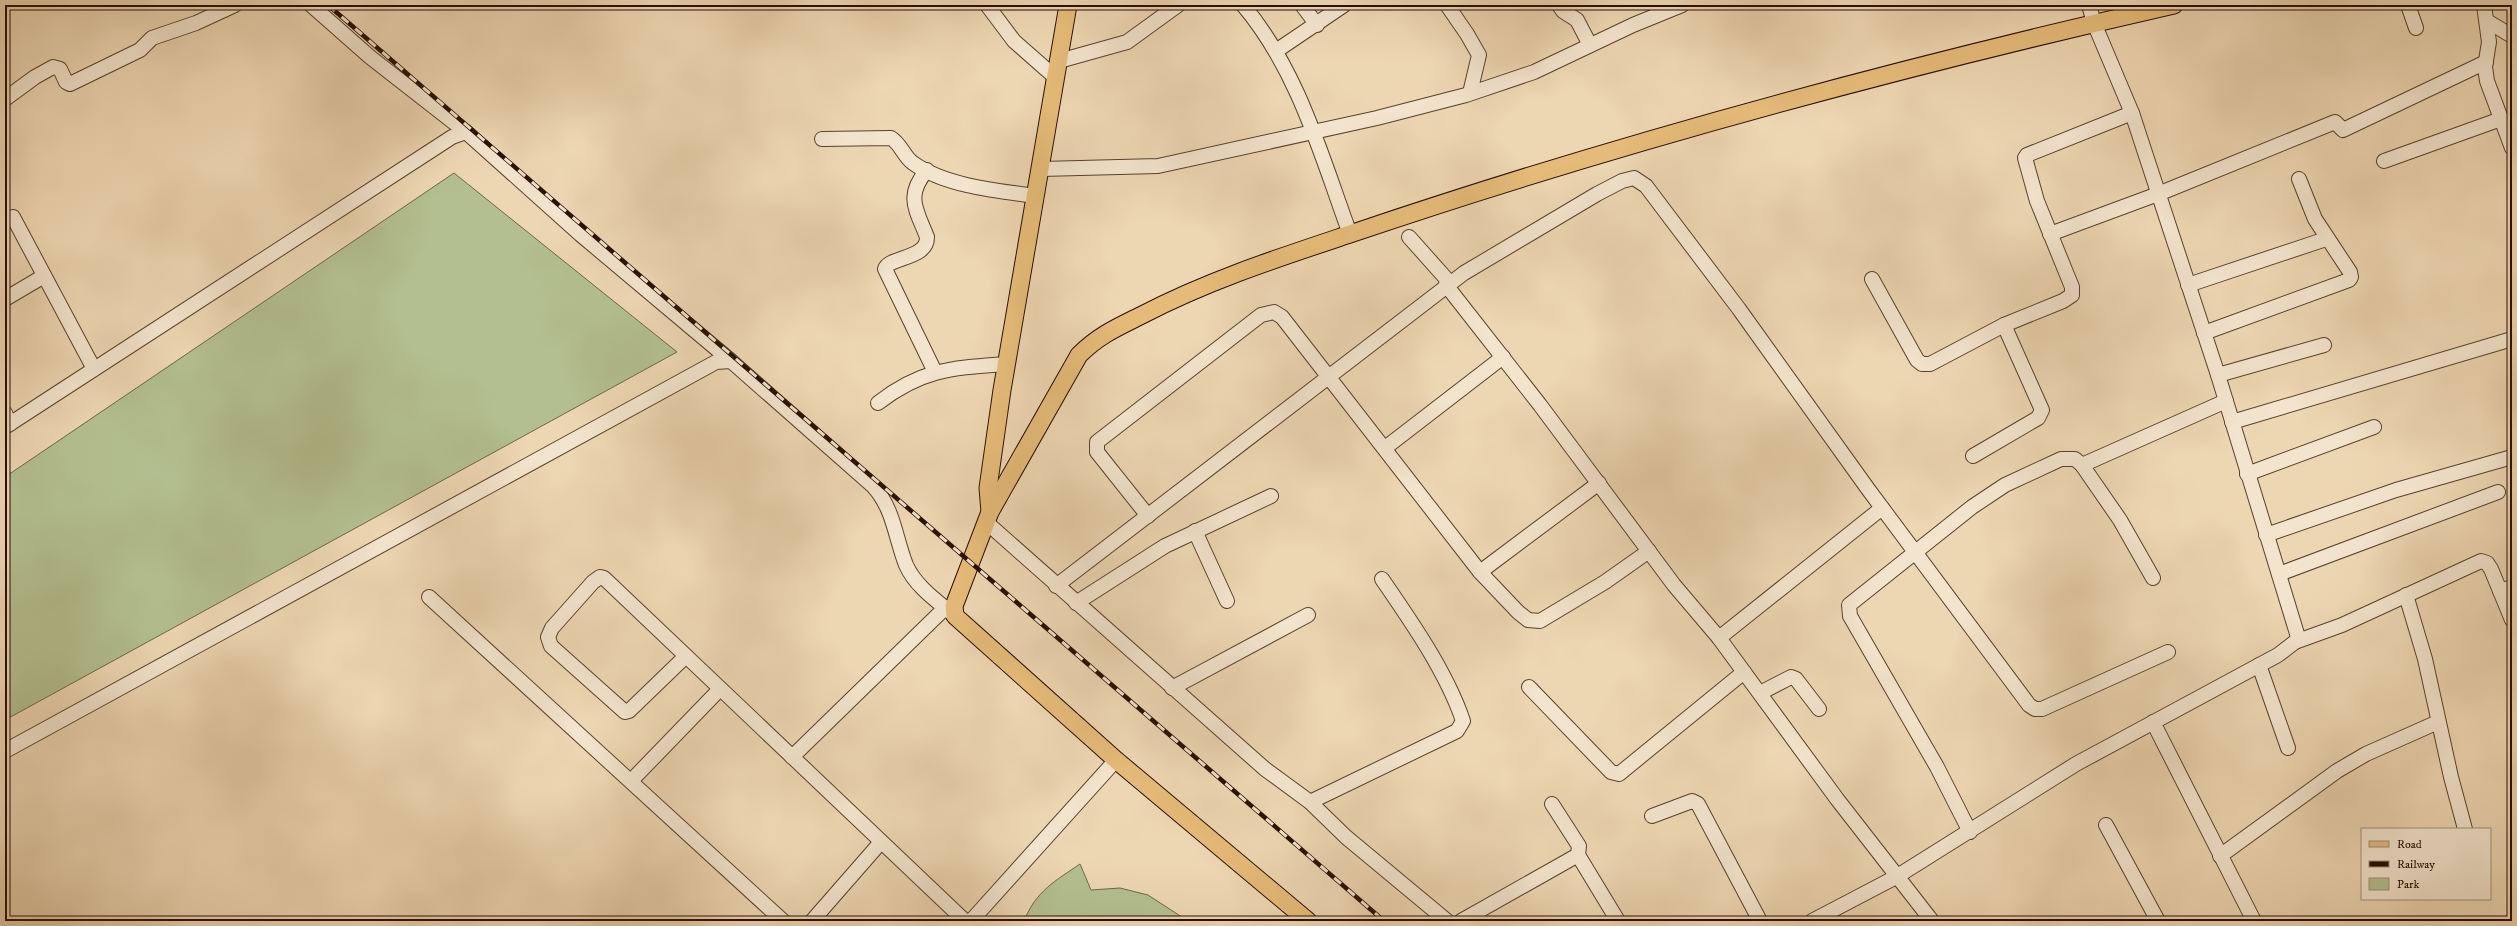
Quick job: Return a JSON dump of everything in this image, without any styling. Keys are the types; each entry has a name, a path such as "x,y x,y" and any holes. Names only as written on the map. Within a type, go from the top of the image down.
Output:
{"main road":[{"path":"988,517 988,488 1006,364 1041,169 1068,5"},
{"path":"1308,921 1116,760 950,612 954,606 988,517 1079,355 1095,339 1156,307 1226,275 1439,204 1728,116 2012,42 2174,5"}],"street":[{"path":"5,99 35,77 53,67 60,69 66,82 70,84 140,50 152,38 196,23 235,5"},
{"path":"311,5 370,57 466,132 580,235 731,361 882,496 889,507 907,566 927,594 950,612 792,757"},
{"path":"987,5 1014,42 1056,78"},
{"path":"1059,61 1127,42 1178,5"},
{"path":"1243,5 1276,51 1288,73 1313,132 1350,234"},
{"path":"1302,5 1317,25"},
{"path":"1276,51 1317,25 1344,5"},
{"path":"1447,5 1467,34 1479,55 1470,93"},
{"path":"1559,5 1577,20 1590,45"},
{"path":"1041,169 1158,166 1377,118 1470,93 1534,72 1633,25 1682,5"},
{"path":"2089,5 2094,23 2132,113 2218,375 2266,535 2298,632 2296,642"},
{"path":"2408,5 2416,28"},
{"path":"2484,5 2489,42 2486,62 2487,81 2512,148"},
{"path":"2487,21 2512,36"},
{"path":"2050,234 2158,194 2335,122 2344,130 2486,62"},
{"path":"1872,279 1917,360 1922,364 1930,364 2004,325 2063,301 2073,292 2037,201 2025,158 2028,155 2132,113"},
{"path":"2384,161 2501,119"},
{"path":"7,421 94,369 452,137 466,132"},
{"path":"822,139 891,138 908,159 927,170 972,187 1036,196"},
{"path":"927,170 918,180 913,194 914,202 927,237 926,242 911,256 888,264 885,269 935,372"},
{"path":"1056,586 1448,284 1597,194 1629,178 1639,180 1739,309 1882,508 2035,709 2068,698 2168,652"},
{"path":"2204,333 2349,280 2351,277 2350,272 2326,239 2315,219 2299,179"},
{"path":"13,217 94,369"},
{"path":"1408,237 1448,284 1599,483 1674,585 1719,638 1896,877 1932,921"},
{"path":"2188,285 2326,239"},
{"path":"5,299 44,276"},
{"path":"1148,516 1095,448 1097,442 1266,312 1274,312 1282,317 1329,375 1480,572 1518,612 1528,620 1540,621 1605,582 1649,552"},
{"path":"1973,456 2038,418 2042,410 2004,325"},
{"path":"2232,422 2512,339"},
{"path":"2218,375 2324,345"},
{"path":"1385,448 1502,357"},
{"path":"5,751 716,362 731,361"},
{"path":"878,403 909,382 935,372 950,368 1006,364"},
{"path":"2082,465 2226,401"},
{"path":"2248,474 2374,427"},
{"path":"2266,535 2396,490 2512,457"},
{"path":"1970,832 1937,767 1848,610 1854,600 1917,553 1972,507 2005,485 2061,459 2075,459 2082,465 2120,520 2154,578"},
{"path":"1480,572 1599,483"},
{"path":"2279,574 2498,492"},
{"path":"1076,603 1140,561 1194,531 1271,496"},
{"path":"1719,638 1882,508"},
{"path":"988,517 1056,586 1265,769 1310,802 1346,837 1447,921"},
{"path":"1194,531 1227,601"},
{"path":"1812,921 1896,877 1970,832 2076,764 2259,665 2296,642 2342,625 2481,561 2487,563 2506,589 2512,620"},
{"path":"686,656 630,711 625,712 550,646 548,637 552,628 593,582 600,577 604,578 965,921"},
{"path":"1310,802 1457,731 1463,721 1456,700 1409,618 1382,578"},
{"path":"2406,595 2425,659 2438,722 2465,828"},
{"path":"429,597 782,921"},
{"path":"1172,688 1308,615"},
{"path":"2259,665 2288,748"},
{"path":"1529,687 1611,772 1619,774 1744,672"},
{"path":"1760,693 1791,677 1796,679 1819,709"},
{"path":"631,781 720,689"},
{"path":"2152,722 2254,921"},
{"path":"2220,856 2337,771 2366,754 2438,722"},
{"path":"971,921 1116,760"},
{"path":"1652,816 1692,801 1698,804 1760,921"},
{"path":"1552,804 1578,846 1578,855 1618,921"},
{"path":"2106,825 2158,921"},
{"path":"812,921 881,842"},
{"path":"1461,921 1578,855"}],"green space":[{"path":"454,173 677,352 5,720 5,477"},
{"path":"1080,864 1091,890 1120,888 1148,895 1188,921 1024,921 1040,894"}],"railway":[{"path":"328,5 1384,921"}]}
